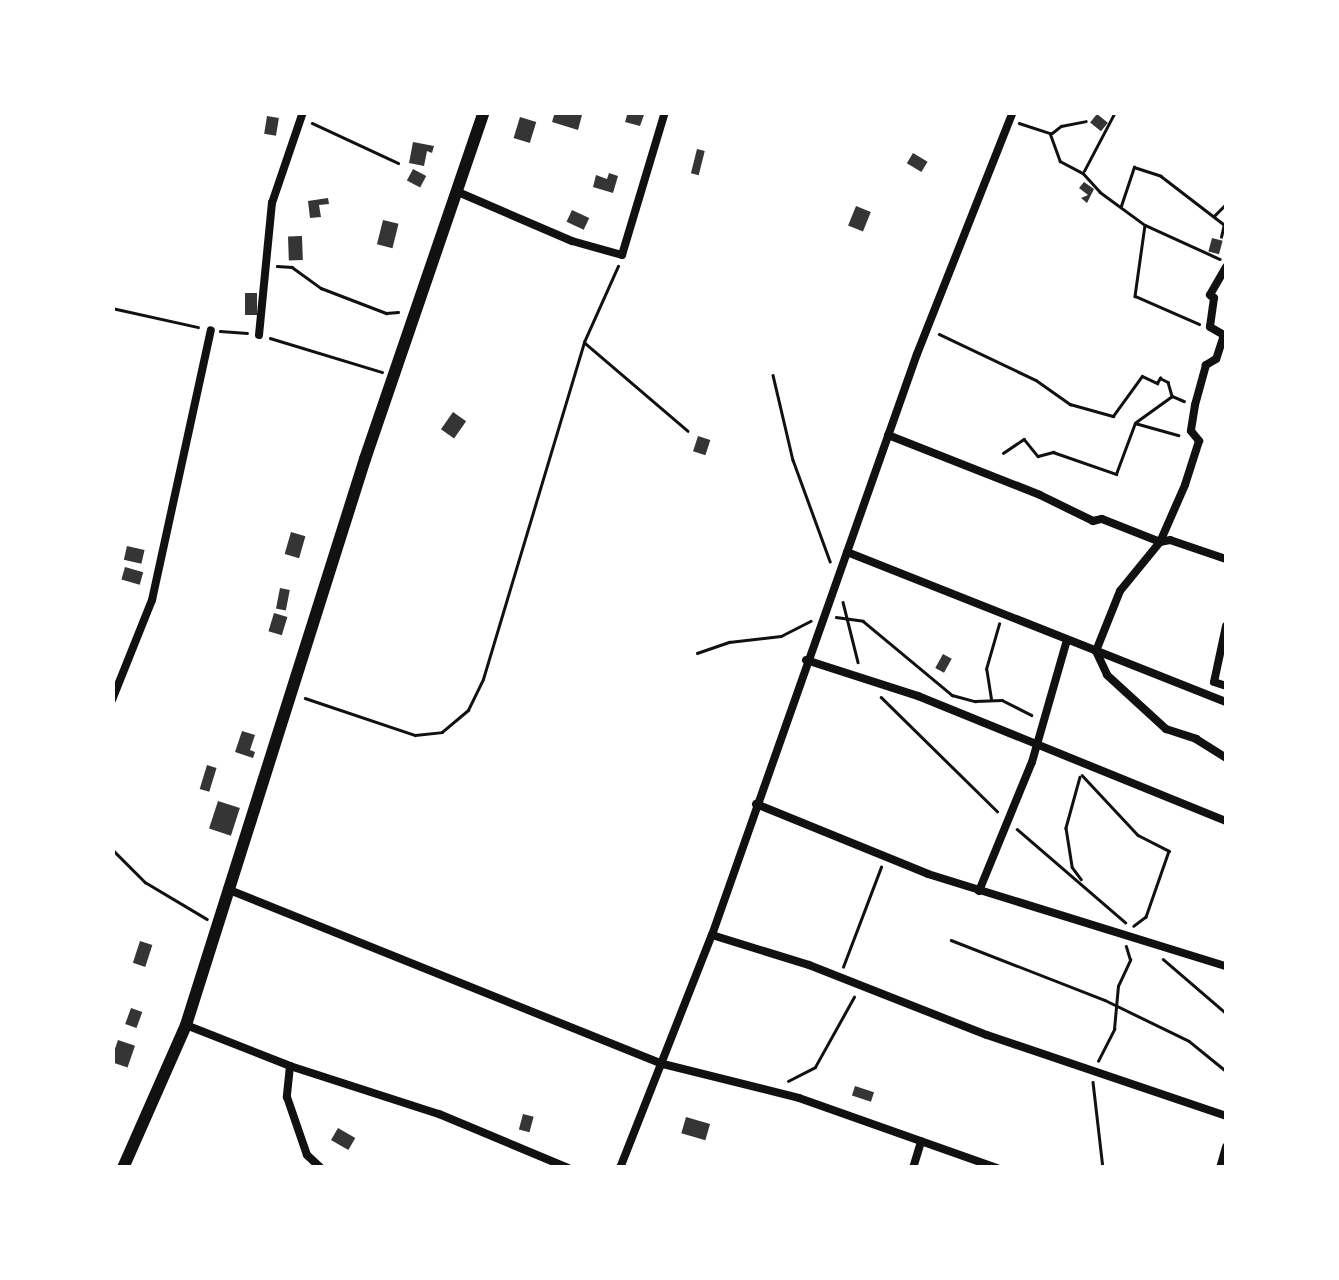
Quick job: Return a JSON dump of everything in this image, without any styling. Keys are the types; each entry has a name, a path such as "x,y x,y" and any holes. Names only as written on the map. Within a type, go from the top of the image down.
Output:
{"highway":[{"path":"123,1168 186,1025 484,112"}],"street":[{"path":"458,192 572,242 622,255 666,112"},
{"path":"260,334 272,203 302,115"},
{"path":"620,1168 712,935 888,435 1012,116"},
{"path":"1226,264 1210,295 1214,298 1210,327 1225,335 1216,359 1206,365 1195,405 1190,430 1199,441 1160,542 1120,590 1096,651 1107,675 1166,729 1196,739 1226,758"},
{"path":"112,700 152,600 211,330"},
{"path":"888,435 1040,495 1092,521 1126,526 1160,542 1170,540 1226,559"},
{"path":"846,552 1226,702"},
{"path":"1226,626 1214,682 1226,686"},
{"path":"979,891 1036,743 1067,640"},
{"path":"806,660 918,696 1226,822"},
{"path":"756,804 979,891 1226,966"},
{"path":"228,889 663,1064 798,1098 997,1168"},
{"path":"712,935 809,964 987,1035 1226,1116"},
{"path":"186,1025 290,1066 440,1114 568,1168"},
{"path":"290,1066 287,1097 308,1155 321,1168"},
{"path":"914,1168 921,1141"},
{"path":"1220,1168 1226,1147"}],"path":[{"path":"1083,173 1116,112"},
{"path":"302,115 398,164"},
{"path":"1012,116 1050,133 1060,162 1083,173 1145,225 1226,264"},
{"path":"1050,133 1062,126 1086,122"},
{"path":"1121,206 1134,167 1162,176 1225,225 1220,238"},
{"path":"1213,217 1226,204"},
{"path":"1145,225 1134,296 1210,327"},
{"path":"292,693 416,735 442,732 468,710 484,679 584,342 622,255"},
{"path":"266,266 292,267 321,288 386,312 416,312"},
{"path":"928,330 1036,380 1070,404 1112,416 1142,376 1157,383 1160,378 1168,382 1172,396"},
{"path":"584,342 688,431"},
{"path":"1172,396 1195,405"},
{"path":"1003,453 1024,439 1038,456 1053,452 1116,474 1135,423 1172,396"},
{"path":"1135,423 1199,441"},
{"path":"991,700 986,669 1002,614"},
{"path":"1081,774 1066,828 1072,866 1084,884"},
{"path":"112,849 145,882 216,924"},
{"path":"1103,1168 1092,1071 1114,1029 1114,1004 1130,960 1123,936"},
{"path":"952,940 1114,1004 1189,1041 1226,1071"}],"building":[{"path":"555,112 582,115 578,130 552,122"},
{"path":"628,112 645,112 640,126 625,122"},
{"path":"1097,114 1108,123 1101,131 1090,123"},
{"path":"267,116 279,118 276,136 264,134"},
{"path":"520,117 536,122 530,143 514,138"},
{"path":"413,142 434,146 432,153 427,151 424,166 409,163"},
{"path":"697,149 705,151 699,175 691,173"},
{"path":"913,153 928,162 921,172 907,163"},
{"path":"413,169 426,176 420,188 407,180"},
{"path":"609,173 618,176 613,193 593,187 596,175 607,179"},
{"path":"1084,182 1094,189 1087,203 1081,198 1088,195 1079,188"},
{"path":"328,198 329,204 319,205 321,217 310,218 308,201"},
{"path":"856,206 871,212 863,231 848,225"},
{"path":"572,210 589,218 584,230 567,222"},
{"path":"383,220 399,224 392,248 377,244"},
{"path":"288,236 302,236 303,260 289,260"},
{"path":"1212,238 1223,241 1219,254 1208,252"},
{"path":"245,293 257,293 257,315 245,315"},
{"path":"453,412 466,421 454,438 441,429"},
{"path":"698,436 710,440 705,455 693,451"},
{"path":"291,532 305,536 299,558 285,554"},
{"path":"127,546 145,550 141,564 124,560"},
{"path":"125,567 143,572 140,585 121,579"},
{"path":"280,588 290,590 286,611 276,609"},
{"path":"274,613 287,617 282,635 268,631"},
{"path":"943,654 952,659 944,673 935,668"},
{"path":"242,731 255,735 250,750 255,752 253,758 235,752"},
{"path":"207,765 217,768 209,792 200,789"},
{"path":"218,801 240,808 231,836 209,829"},
{"path":"140,941 152,945 145,967 133,963"},
{"path":"131,1008 142,1012 136,1028 125,1024"},
{"path":"118,1040 135,1046 128,1068 112,1062"},
{"path":"855,1086 874,1092 871,1102 852,1096"},
{"path":"523,1114 534,1117 529,1132 519,1129"},
{"path":"686,1117 710,1124 705,1140 681,1133"},
{"path":"338,1128 355,1138 348,1150 331,1140"}]}
